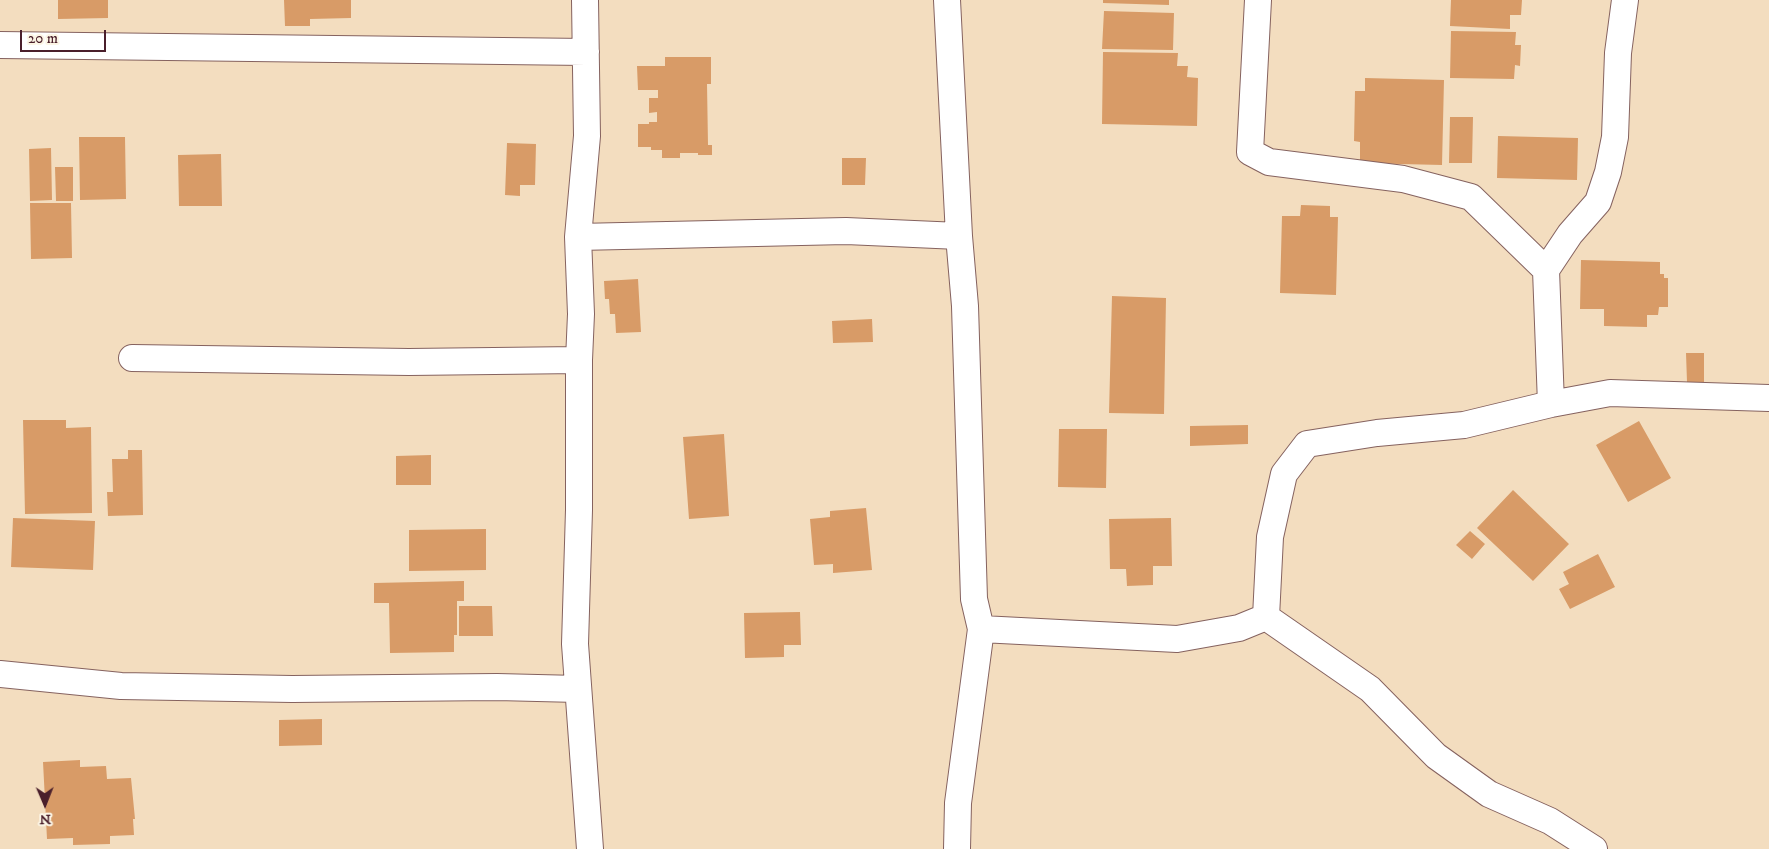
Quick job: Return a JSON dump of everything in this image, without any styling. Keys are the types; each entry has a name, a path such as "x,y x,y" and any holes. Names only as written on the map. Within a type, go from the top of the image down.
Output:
{"street":[{"path":"585,0 587,136 578,237 581,314 579,360 579,510 575,644 590,849"},
{"path":"947,0 959,236 965,306 974,599 981,628 958,803 957,849"},
{"path":"1258,0 1250,152 1269,162 1403,179 1472,197 1546,270"},
{"path":"1551,404 1546,270 1570,234 1598,202 1608,172 1615,137 1618,53 1625,0"},
{"path":"0,44 586,52"},
{"path":"578,237 846,231 959,236"},
{"path":"132,358 410,362 579,360"},
{"path":"1266,617 1270,537 1284,474 1307,444 1377,433 1464,425 1551,404 1610,393 1769,398"},
{"path":"981,628 1177,638 1240,628 1266,617"},
{"path":"1266,617 1370,689 1436,756 1489,794 1550,821 1594,849"},
{"path":"0,674 120,686 292,689 497,687 578,689"}],"building":[{"path":"58,0 108,0 108,18 58,19"},
{"path":"284,0 351,0 351,18 310,19 310,26 285,26"},
{"path":"1103,0 1169,0 1169,5 1103,3"},
{"path":"1451,0 1522,0 1521,15 1510,15 1510,29 1450,26"},
{"path":"1104,11 1174,13 1173,50 1102,49"},
{"path":"1451,31 1516,32 1515,45 1521,45 1520,66 1515,65 1514,79 1450,78"},
{"path":"1103,52 1178,53 1177,66 1188,66 1187,77 1198,78 1197,126 1102,124"},
{"path":"665,57 711,57 711,84 707,84 708,145 712,145 712,155 680,153 680,158 662,158 662,150 651,150 651,147 638,147 638,124 657,122 657,112 649,113 649,98 658,98 658,90 638,90 637,66 665,66"},
{"path":"1365,78 1444,80 1442,165 1360,163 1360,142 1354,141 1355,91 1365,91"},
{"path":"1450,117 1473,117 1472,163 1449,163"},
{"path":"1498,136 1578,138 1577,180 1497,178"},
{"path":"79,137 125,137 126,199 80,200"},
{"path":"507,143 536,144 535,185 520,185 520,196 505,195"},
{"path":"51,148 52,200 30,201 29,149"},
{"path":"221,154 222,206 179,206 178,155"},
{"path":"842,158 866,158 865,185 842,185"},
{"path":"55,167 73,167 73,201 56,201"},
{"path":"30,203 71,203 72,258 31,259"},
{"path":"1301,205 1330,206 1330,217 1338,217 1336,295 1280,293 1282,216 1300,216"},
{"path":"1581,260 1660,262 1660,274 1664,274 1664,278 1668,278 1668,307 1659,307 1658,315 1647,315 1647,327 1604,326 1604,309 1580,309"},
{"path":"638,279 641,332 616,333 615,314 610,314 609,299 605,299 604,281"},
{"path":"1112,296 1166,298 1164,414 1109,413"},
{"path":"872,319 873,342 833,343 832,321"},
{"path":"1686,353 1704,353 1704,382 1687,382"},
{"path":"23,420 66,420 66,428 91,427 92,513 25,514"},
{"path":"1639,421 1671,478 1628,502 1596,445"},
{"path":"1248,425 1248,444 1190,446 1190,426"},
{"path":"1059,429 1107,429 1106,488 1058,487"},
{"path":"724,434 729,516 689,519 683,437"},
{"path":"128,450 142,450 143,515 108,516 107,492 113,492 112,459 128,459"},
{"path":"431,455 431,485 396,485 396,456"},
{"path":"1513,490 1569,544 1533,581 1477,528"},
{"path":"866,508 872,570 833,573 833,564 814,565 810,519 830,517 830,511"},
{"path":"13,518 95,521 93,570 11,567"},
{"path":"1171,518 1172,566 1153,566 1153,585 1127,586 1126,569 1110,569 1109,519"},
{"path":"486,529 486,570 409,571 409,530"},
{"path":"1470,531 1485,544 1472,559 1456,545"},
{"path":"1598,554 1615,587 1570,609 1559,589 1569,584 1563,572"},
{"path":"464,581 464,601 457,601 457,635 454,635 454,652 390,653 389,603 374,603 374,583"},
{"path":"459,606 492,606 493,636 459,636"},
{"path":"800,612 801,645 784,645 784,657 745,658 744,613"},
{"path":"322,719 322,745 279,746 279,720"},
{"path":"80,760 80,767 106,766 107,779 131,778 135,819 133,819 134,835 110,836 110,844 73,845 73,838 47,839 43,762"}]}
